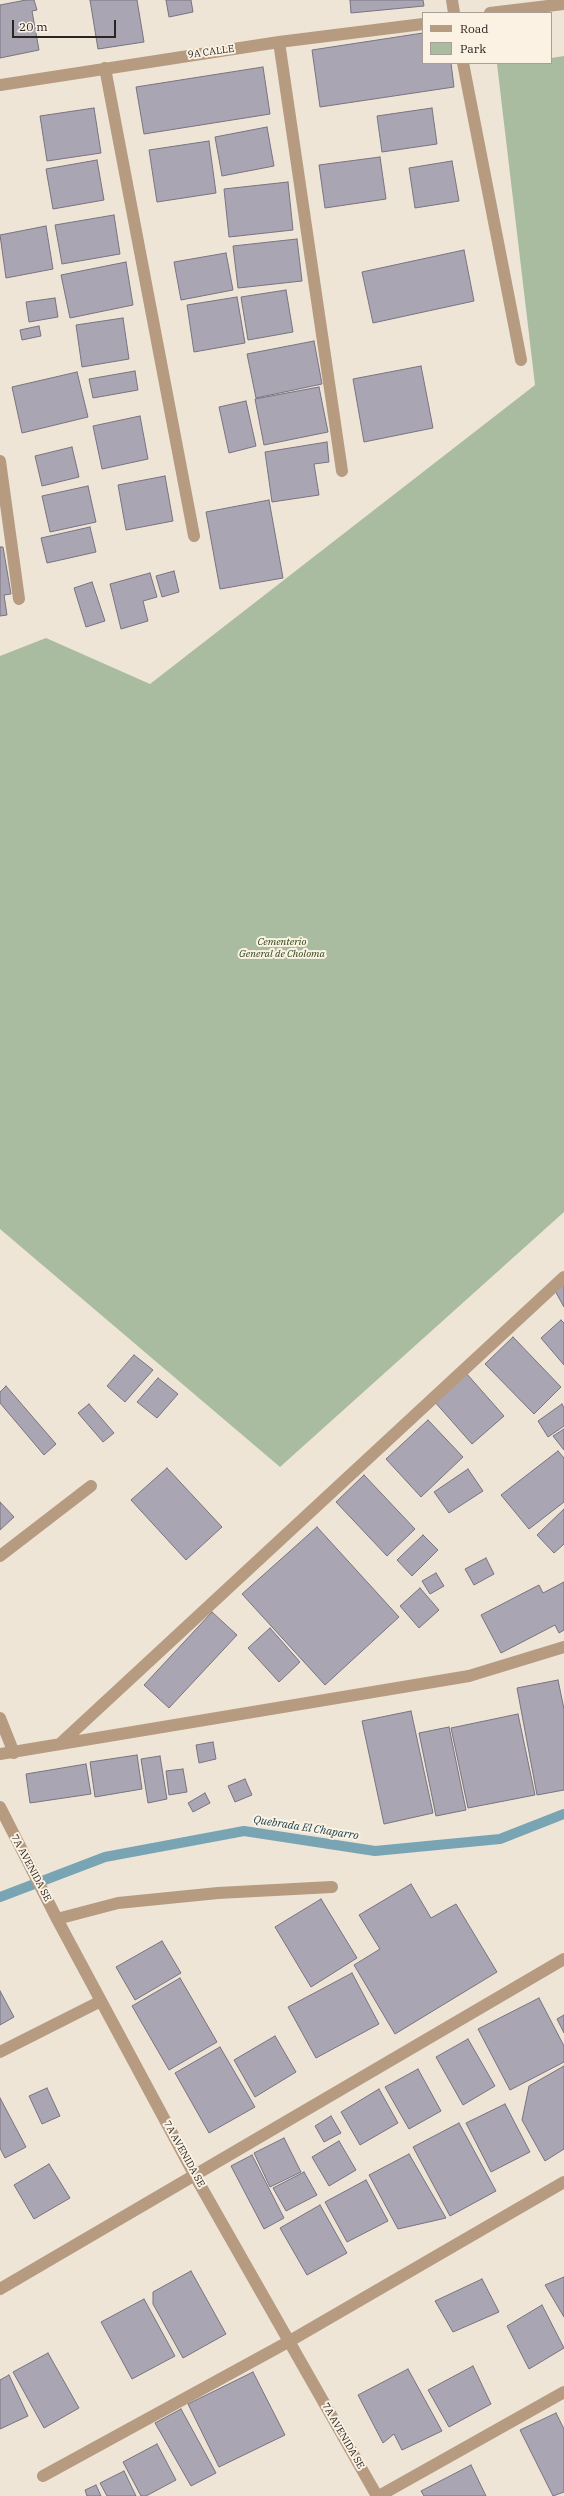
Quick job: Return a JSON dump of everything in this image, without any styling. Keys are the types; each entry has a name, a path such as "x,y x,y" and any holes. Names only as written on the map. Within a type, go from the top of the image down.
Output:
{"street":[{"path":"452,0 454,12"},
{"path":"498,8 564,4"},
{"name":"9A CALLE","path":"0,86 105,68 279,42 422,24"},
{"path":"279,42 342,471"},
{"path":"463,64 521,360"},
{"path":"105,68 194,536"},
{"path":"0,461 18,599"},
{"path":"61,1743 564,1277"},
{"path":"0,1556 91,1486"},
{"path":"0,1754 14,1753 61,1743 469,1676 564,1647"},
{"path":"0,1718 14,1753"},
{"name":"7A AVENIDA SE","path":"0,1807 57,1919 195,2176 288,2342 378,2496"},
{"path":"57,1919 118,1903 218,1893 332,1887"},
{"path":"0,2289 564,1959"},
{"path":"0,2052 101,2001"},
{"path":"44,2476 288,2342 564,2182"},
{"path":"378,2496 564,2392"}],"green space":[{"name":"Cementerio General de Choloma","path":"564,56 564,1212 280,1467 0,1229 0,656 46,638 150,684 535,385 497,64 552,64 552,58"}],"building":[{"path":"34,0 37,10 32,11 39,50 0,58 0,5"},
{"path":"90,0 137,0 144,42 98,49"},
{"path":"166,0 191,0 193,12 169,17"},
{"path":"350,0 423,0 424,6 351,13"},
{"path":"422,33 422,64 451,64 454,87 320,107 312,50"},
{"path":"263,67 270,114 144,134 136,87"},
{"path":"94,108 101,153 47,161 40,116"},
{"path":"432,108 437,144 382,152 377,116"},
{"path":"267,127 274,166 222,176 215,137"},
{"path":"209,141 216,193 157,202 149,150"},
{"path":"380,157 386,199 325,208 319,165"},
{"path":"97,160 104,200 53,209 46,169"},
{"path":"452,161 459,201 415,208 409,168"},
{"path":"288,182 293,230 229,237 224,189"},
{"path":"114,215 120,254 62,264 55,225"},
{"path":"46,226 53,269 6,278 0,235"},
{"path":"297,239 302,281 238,288 233,246"},
{"path":"464,250 474,301 373,323 362,272"},
{"path":"226,253 233,290 181,300 174,262"},
{"path":"126,262 133,305 70,318 61,275"},
{"path":"286,290 293,332 248,340 241,297"},
{"path":"237,297 245,343 194,352 187,305"},
{"path":"55,298 58,317 29,322 26,302"},
{"path":"123,318 129,359 82,367 76,325"},
{"path":"39,326 41,336 22,340 20,330"},
{"path":"314,341 322,384 256,398 247,354"},
{"path":"421,366 433,428 364,442 353,379"},
{"path":"135,371 138,390 93,398 89,379"},
{"path":"77,372 88,417 22,433 12,387"},
{"path":"319,387 328,432 264,445 255,399"},
{"path":"246,401 256,446 229,453 219,407"},
{"path":"140,416 148,459 102,469 93,426"},
{"path":"327,442 329,462 314,464 319,495 272,502 265,452"},
{"path":"72,447 79,477 42,486 35,456"},
{"path":"165,476 173,521 126,530 118,485"},
{"path":"88,486 96,522 50,532 42,496"},
{"path":"269,500 283,578 220,589 206,512"},
{"path":"90,527 96,552 47,563 41,538"},
{"path":"0,547 3,547 11,594 4,595 7,615 0,616"},
{"path":"174,571 179,592 162,597 156,576"},
{"path":"150,573 157,597 143,601 148,621 121,629 110,584"},
{"path":"92,582 105,621 86,627 74,588"},
{"path":"564,1284 564,1307 554,1289"},
{"path":"561,1320 564,1323 564,1365 541,1338"},
{"path":"513,1337 561,1387 534,1414 485,1364"},
{"path":"134,1355 153,1370 125,1402 107,1386"},
{"path":"466,1373 504,1416 472,1444 434,1401"},
{"path":"158,1378 178,1394 157,1418 137,1402"},
{"path":"6,1386 56,1444 44,1455 0,1403 0,1392"},
{"path":"89,1404 114,1433 103,1442 78,1413"},
{"path":"562,1404 564,1408 564,1426 548,1437 538,1421"},
{"path":"428,1420 463,1457 421,1497 386,1459"},
{"path":"564,1429 564,1450 553,1436"},
{"path":"558,1451 564,1458 564,1502 529,1529 501,1495"},
{"path":"167,1468 222,1527 186,1560 131,1500"},
{"path":"468,1469 483,1491 449,1513 434,1492"},
{"path":"364,1475 415,1529 387,1556 336,1502"},
{"path":"0,1502 14,1517 0,1530"},
{"path":"564,1509 564,1544 554,1553 537,1535"},
{"path":"317,1527 399,1617 325,1685 242,1594"},
{"path":"423,1535 438,1550 412,1576 397,1560"},
{"path":"486,1558 494,1574 474,1585 465,1569"},
{"path":"436,1573 444,1586 430,1594 422,1581"},
{"path":"564,1582 564,1630 559,1633 555,1625 501,1653 481,1615 539,1585 543,1593"},
{"path":"420,1588 439,1610 419,1628 400,1606"},
{"path":"212,1612 237,1635 169,1708 144,1685"},
{"path":"270,1628 300,1662 279,1682 248,1648"},
{"path":"558,1680 564,1709 564,1790 537,1795 517,1688"},
{"path":"411,1711 433,1813 384,1824 362,1721"},
{"path":"518,1714 535,1795 468,1808 451,1728"},
{"path":"449,1727 466,1810 436,1816 419,1733"},
{"path":"213,1742 216,1759 199,1763 196,1745"},
{"path":"137,1755 142,1789 95,1797 90,1762"},
{"path":"160,1756 167,1799 148,1803 141,1759"},
{"path":"86,1764 91,1794 30,1803 26,1774"},
{"path":"183,1769 187,1792 169,1795 166,1771"},
{"path":"245,1779 252,1795 235,1802 228,1786"},
{"path":"205,1793 210,1803 193,1812 188,1803"},
{"path":"411,1884 431,1918 456,1904 497,1972 395,2034 354,1965 380,1949 359,1915"},
{"path":"321,1899 357,1958 311,1987 275,1927"},
{"path":"162,1941 181,1973 135,2000 116,1967"},
{"path":"352,1973 379,2024 316,2058 288,2007"},
{"path":"180,1978 217,2042 169,2070 132,2006"},
{"path":"0,1991 14,2017 0,2025"},
{"path":"539,1998 564,2046 564,2062 510,2090 478,2029"},
{"path":"564,2015 564,2033 557,2019"},
{"path":"275,2036 296,2072 255,2097 234,2060"},
{"path":"468,2039 495,2086 463,2105 436,2057"},
{"path":"220,2047 255,2107 209,2133 175,2073"},
{"path":"564,2066 564,2149 545,2161 522,2120 529,2086"},
{"path":"418,2069 441,2111 409,2129 385,2087"},
{"path":"47,2088 60,2116 42,2124 29,2096"},
{"path":"379,2089 398,2123 360,2145 341,2112"},
{"path":"0,2098 26,2147 5,2158 0,2148"},
{"path":"505,2104 530,2152 491,2172 466,2123"},
{"path":"331,2116 341,2133 324,2142 315,2126"},
{"path":"459,2123 496,2191 450,2216 413,2147"},
{"path":"284,2138 301,2172 270,2187 254,2153"},
{"path":"339,2141 356,2170 329,2186 312,2157"},
{"path":"409,2154 446,2218 398,2229 369,2175"},
{"path":"252,2155 284,2218 264,2229 231,2166"},
{"path":"49,2164 70,2198 34,2219 14,2185"},
{"path":"304,2172 317,2195 286,2211 273,2188"},
{"path":"366,2180 388,2221 347,2242 325,2202"},
{"path":"320,2205 347,2253 307,2275 280,2228"},
{"path":"191,2271 226,2334 183,2358 153,2304 153,2292"},
{"path":"564,2277 564,2317 545,2285"},
{"path":"482,2279 499,2312 453,2332 435,2301"},
{"path":"144,2299 175,2356 132,2379 101,2322"},
{"path":"542,2305 564,2348 529,2369 507,2326"},
{"path":"48,2353 79,2408 44,2428 13,2372"},
{"path":"473,2366 491,2404 449,2427 428,2390"},
{"path":"408,2369 442,2431 402,2450 394,2434 383,2443 358,2395"},
{"path":"253,2372 285,2435 219,2467 188,2404"},
{"path":"9,2375 28,2416 0,2429 0,2380"},
{"path":"181,2409 216,2473 191,2486 155,2423"},
{"path":"556,2413 564,2429 564,2492 553,2496 520,2430"},
{"path":"157,2444 176,2480 146,2496 141,2496 123,2462"},
{"path":"471,2465 486,2496 424,2496 421,2491"},
{"path":"124,2471 136,2496 107,2496 100,2483"},
{"path":"96,2485 101,2496 87,2496 85,2490"}],"waterway":[{"name":"Quebrada El Chaparro","path":"0,1897 105,1857 244,1831 375,1851 500,1839 564,1814"}]}
